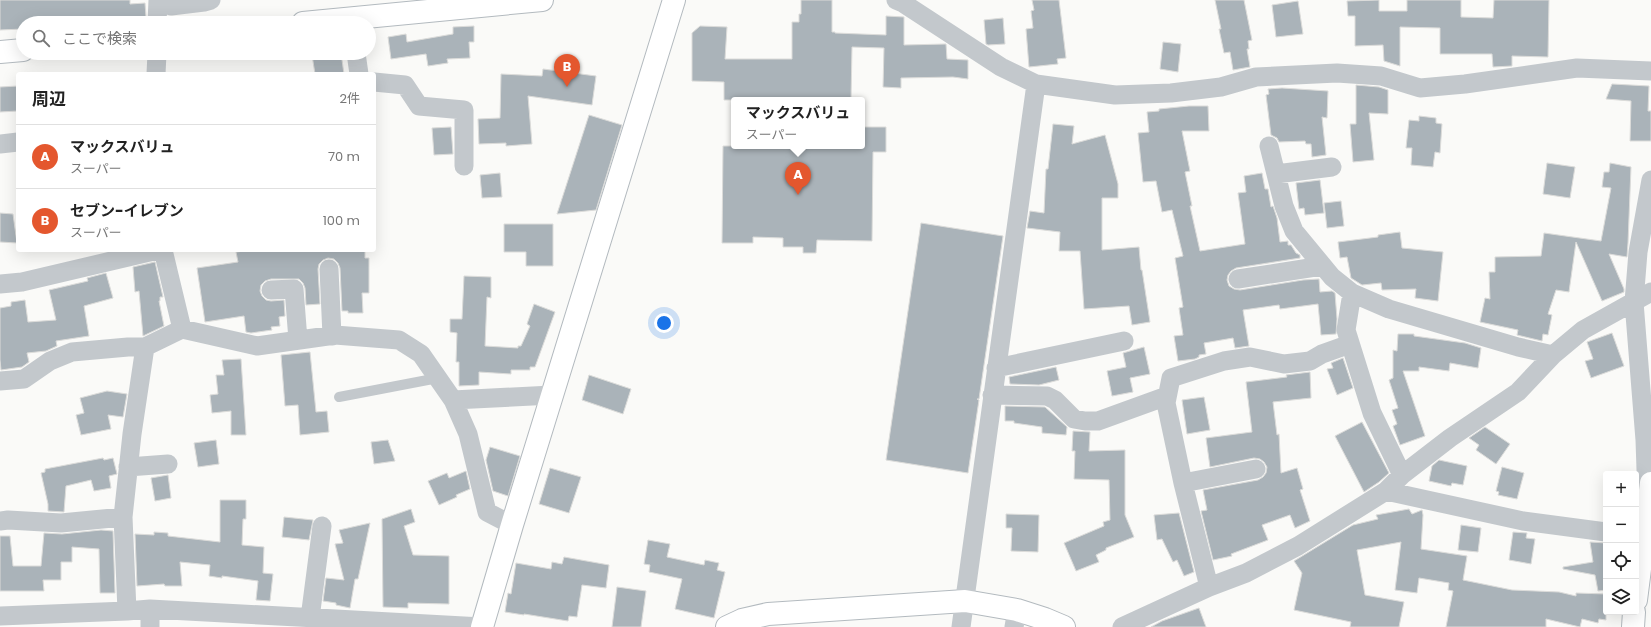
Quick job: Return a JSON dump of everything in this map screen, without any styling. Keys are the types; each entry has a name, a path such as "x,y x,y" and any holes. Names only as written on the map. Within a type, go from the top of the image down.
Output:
{"street":[{"path":"157,16 158,0 171,6 211,0"},
{"path":"376,18 542,0"},
{"path":"0,616 126,611 150,618 310,618 483,627 512,524 674,0"},
{"path":"896,0 903,3 1001,67 1036,84 1115,95 1171,93 1221,87 1256,77 1336,73 1381,76 1420,88 1465,84 1578,68 1651,71"},
{"path":"0,52 16,51"},
{"path":"156,72 157,60"},
{"path":"357,60 359,72"},
{"path":"376,82 405,85 418,106 464,110 464,166"},
{"path":"961,627 1036,84"},
{"path":"0,144 16,142"},
{"path":"1269,146 1284,206 1294,230 1332,277 1352,292 1389,309 1518,347 1553,355"},
{"path":"1276,174 1332,168"},
{"path":"1644,530 1645,440 1634,302 1638,252 1651,180"},
{"path":"0,284 22,282 150,252"},
{"path":"163,252 182,329"},
{"path":"1238,279 1322,266"},
{"path":"329,270 332,336"},
{"path":"271,290 294,289 298,340"},
{"path":"1352,292 1346,330 1372,413 1402,475"},
{"path":"1122,627 1209,587 1246,574 1298,546 1386,491 1402,475 1450,438 1518,392 1553,355 1583,330 1651,292"},
{"path":"0,380 24,379 50,361 72,352 145,347 182,329 257,346 332,336 399,340 421,354 453,400 468,434 487,512 512,524"},
{"path":"996,368 1124,341"},
{"path":"1209,587 1183,483 1166,402 1171,378 1224,361 1250,357 1284,364 1310,361 1322,354 1350,344"},
{"path":"126,611 123,517 128,467 145,347"},
{"path":"453,400 552,395"},
{"path":"992,395 1047,396 1055,400 1074,419 1085,421 1098,421 1167,396"},
{"path":"128,467 168,464"},
{"path":"1183,483 1256,469"},
{"path":"1638,579 1651,483"},
{"path":"1386,491 1523,521 1603,532"},
{"path":"0,521 8,520 61,523 123,517"},
{"path":"310,618 322,526"},
{"path":"727,627 742,620 768,614 964,601 1016,619 1045,619 1064,627"},
{"path":"1632,627 1634,615"}],"lane":[{"path":"339,397 438,378"}],"building":[{"path":"0,0 130,0 130,4 145,3 146,16 16,16 16,29 0,30"},
{"path":"801,0 832,0 832,32 886,35 886,16 904,17 904,45 946,44 947,59 968,60 968,79 953,77 901,78 901,88 883,87 884,48 852,47 851,97 731,97 731,100 724,100 724,82 692,81 692,33 700,26 727,27 725,59 792,59 792,22 799,22 799,14 801,14"},
{"path":"1032,0 1059,0 1066,58 1057,59 1058,64 1029,67 1026,29 1033,28 1031,11 1034,10"},
{"path":"1215,0 1244,0 1252,40 1248,41 1249,49 1247,49 1250,67 1233,70 1230,52 1224,53"},
{"path":"1379,0 1379,11 1407,11 1407,0 1461,0 1461,17 1493,18 1494,0 1549,0 1548,57 1512,56 1512,66 1493,67 1492,54 1440,54 1440,28 1400,27 1400,66 1384,61 1383,45 1355,46 1355,16 1348,16 1347,1"},
{"path":"1298,1 1303,34 1276,37 1272,5"},
{"path":"1003,18 1005,44 986,44 984,20"},
{"path":"474,26 474,42 469,42 470,58 447,59 448,63 428,66 426,54 391,59 388,37 406,34 407,42 453,34 453,27"},
{"path":"1163,42 1181,44 1178,72 1160,69"},
{"path":"313,60 342,60 344,72 315,72"},
{"path":"543,69 596,76 592,105 528,96 532,144 506,146 506,143 479,144 478,119 500,118 501,74 542,76"},
{"path":"1612,84 1649,86 1648,111 1651,111 1651,141 1630,141 1631,101 1606,99"},
{"path":"1356,85 1379,87 1388,90 1388,114 1369,113 1374,160 1353,162 1350,124 1356,124"},
{"path":"16,86 16,111 0,112 0,87"},
{"path":"1282,88 1328,91 1327,118 1322,117 1326,155 1312,157 1311,144 1306,144 1305,141 1279,142 1277,138 1271,135 1266,95 1269,94 1268,89"},
{"path":"1208,106 1209,131 1182,131 1190,171 1185,172 1192,206 1190,206 1200,251 1245,244 1238,193 1246,192 1244,176 1262,173 1265,189 1268,189 1271,207 1273,206 1277,218 1280,242 1288,241 1288,245 1291,245 1296,253 1300,255 1300,258 1236,268 1228,275 1227,280 1229,286 1240,290 1303,280 1319,279 1320,292 1332,291 1335,293 1337,319 1336,334 1321,335 1318,304 1280,309 1279,305 1243,310 1249,346 1235,348 1233,338 1204,343 1206,354 1199,355 1199,357 1195,359 1178,361 1174,336 1183,335 1179,308 1183,307 1175,258 1183,256 1172,210 1162,212 1156,181 1143,182 1138,133 1149,132 1147,112 1159,111 1159,109"},
{"path":"589,115 622,125 596,210 557,214"},
{"path":"1419,116 1436,118 1436,123 1442,124 1440,153 1435,152 1433,167 1411,165 1412,148 1406,148 1409,120 1419,121"},
{"path":"1053,124 1074,126 1072,144 1105,135 1118,184 1118,198 1102,198 1102,250 1139,247 1141,270 1150,322 1132,325 1129,306 1084,309 1080,251 1059,251 1060,232 1027,228 1030,211 1044,213 1046,169 1048,169"},
{"path":"451,127 453,154 434,155 432,128"},
{"path":"865,127 886,127 886,152 873,152 872,241 817,240 816,253 803,253 803,247 783,247 783,238 753,237 753,243 722,243 723,146 731,146 731,149 865,149"},
{"path":"1547,163 1575,167 1570,198 1543,194"},
{"path":"1610,163 1631,167 1627,257 1609,254 1624,292 1602,301 1576,242 1569,292 1556,290 1548,314 1552,315 1548,335 1543,334 1542,341 1517,335 1518,330 1480,322 1485,298 1490,299 1489,272 1495,272 1495,257 1541,256 1544,233 1601,241 1611,188 1602,187 1604,172 1609,172"},
{"path":"500,173 502,197 482,198 480,175"},
{"path":"1320,180 1324,213 1305,215 1304,208 1299,209 1296,183"},
{"path":"1341,201 1344,226 1327,228 1324,203"},
{"path":"0,213 13,214 16,243 0,242"},
{"path":"921,223 1003,236 979,399 977,399 979,400 968,473 886,460"},
{"path":"504,224 553,224 553,266 526,266 526,252 504,252"},
{"path":"1400,232 1402,248 1443,252 1438,301 1415,298 1416,289 1382,290 1381,283 1362,285 1351,278 1347,257 1340,258 1338,242 1378,237 1378,235"},
{"path":"236,252 365,252 365,258 369,258 369,293 362,293 363,313 348,313 348,311 342,311 340,268 334,259 328,258 319,264 318,269 320,304 306,305 305,288 299,279 271,279 265,281 261,285 260,291 266,300 284,300 285,316 279,317 280,326 271,327 272,330 251,333 246,332 244,316 205,322 197,268 238,262"},
{"path":"155,262 163,297 160,297 159,301 164,326 143,336 139,291 135,292 133,267"},
{"path":"106,273 113,298 84,306 89,336 56,341 57,346 46,351 27,353 29,362 22,367 1,370 0,308 11,306 11,302 25,300 28,322 56,320 49,290 88,281 87,278"},
{"path":"464,276 491,277 491,298 487,297 485,346 518,348 518,346 521,346 530,326 527,324 534,304 555,312 535,367 530,367 530,370 511,370 511,374 479,372 479,385 459,386 459,362 456,362 457,333 450,332 450,319 462,319"},
{"path":"1612,333 1624,366 1591,378 1585,361 1593,359 1587,342"},
{"path":"1398,334 1414,334 1414,336 1465,343 1481,348 1478,368 1450,363 1449,371 1419,367 1419,371 1403,371 1425,436 1400,445 1393,426 1397,424 1392,410 1398,408 1389,380 1393,378 1393,350 1397,351"},
{"path":"1144,347 1150,374 1130,378 1133,392 1112,396 1107,371 1126,367 1123,353"},
{"path":"310,352 316,412 327,411 329,432 300,435 298,405 285,406 281,355"},
{"path":"1343,358 1353,388 1337,395 1327,369 1333,368 1331,363"},
{"path":"241,359 246,435 231,435 231,411 212,413 210,395 218,394 216,375 224,375 222,360"},
{"path":"1056,367 1059,380 1039,385 1010,384 1009,377"},
{"path":"1310,372 1311,398 1273,402 1277,435 1279,434 1281,473 1297,468 1303,489 1300,490 1310,521 1295,528 1290,515 1262,525 1268,540 1231,554 1232,556 1213,560 1201,511 1207,510 1203,490 1258,480 1266,473 1267,467 1260,459 1254,458 1210,467 1206,438 1252,432 1246,382 1287,377 1286,375"},
{"path":"589,375 631,389 623,414 582,400"},
{"path":"107,391 127,394 123,417 108,415 111,429 81,435 76,415 84,413 80,398"},
{"path":"1204,397 1210,430 1187,434 1182,400"},
{"path":"1005,406 1045,407 1067,427 1066,435 1042,433 1042,427 1014,423 1014,421 1005,421"},
{"path":"1362,422 1389,473 1364,492 1335,436"},
{"path":"1485,427 1510,444 1496,464 1476,450 1479,445 1469,438"},
{"path":"1073,431 1090,432 1089,451 1125,450 1125,515 1134,537 1106,548 1106,550 1096,555 1099,562 1076,571 1064,543 1104,526 1103,522 1110,520 1109,480 1074,479 1075,451 1072,451"},
{"path":"216,440 219,464 198,467 194,443"},
{"path":"388,440 395,461 374,464 371,442"},
{"path":"490,447 520,456 508,496 493,491 486,460"},
{"path":"103,458 104,460 113,458 117,474 109,476 111,488 94,491 91,480 66,486 64,512 48,511 48,504 41,473 45,472 45,469"},
{"path":"1439,460 1467,466 1463,485 1452,483 1451,486 1429,481 1432,466"},
{"path":"1502,467 1524,473 1517,499 1498,495 1499,492 1496,491"},
{"path":"550,468 581,477 569,513 539,504"},
{"path":"466,471 470,489 439,505 428,481 447,473 449,478"},
{"path":"168,475 171,498 155,501 151,478"},
{"path":"220,500 246,500 246,519 243,519 242,545 264,547 263,573 273,574 270,601 256,600 258,581 222,576 222,578 209,576 210,565 180,562 182,586 165,586 164,584 137,586 135,534 154,535 154,532 168,533 168,536 220,542"},
{"path":"411,509 415,522 404,526 413,555 449,556 449,604 408,603 408,608 383,607 382,519"},
{"path":"1409,509 1412,514 1422,510 1421,549 1467,556 1463,580 1512,590 1559,592 1576,596 1576,593 1603,594 1603,615 1606,615 1606,620 1599,619 1598,623 1582,619 1580,627 1546,619 1546,627 1446,627 1453,591 1448,590 1449,583 1419,578 1417,593 1395,590 1401,542 1357,550 1365,595 1404,602 1399,627 1350,627 1351,622 1294,610 1302,573 1294,561 1353,525 1378,519 1376,515"},
{"path":"1179,513 1194,572 1184,576 1177,560 1173,562 1162,539 1157,540 1154,515"},
{"path":"1006,514 1039,515 1038,552 1011,551 1012,528 1006,528"},
{"path":"284,517 313,520 309,540 282,537"},
{"path":"370,523 358,579 355,579 350,608 336,605 336,603 323,601 326,578 344,580 335,544 343,543 339,530"},
{"path":"1461,525 1481,528 1478,552 1458,550"},
{"path":"101,530 113,531 115,593 100,593 99,549 72,547 72,562 61,562 61,580 43,580 44,591 0,591 0,536 10,536 13,566 41,566 44,533 62,534"},
{"path":"1513,532 1527,533 1526,538 1535,539 1531,564 1509,560"},
{"path":"648,540 670,544 667,557 704,565 705,560 719,563 717,570 725,572 714,618 675,609 682,579 649,572 650,565 644,564"},
{"path":"1590,542 1603,543 1603,590 1598,591 1595,575 1563,569 1563,567 1593,562"},
{"path":"564,557 609,565 606,588 582,585 577,617 569,616 568,621 505,612 508,593 511,594 516,563 551,569 552,562 562,564"},
{"path":"617,587 646,591 641,627 612,627"},
{"path":"1199,608 1206,627 1151,627 1162,621"}],"place":[{"name":"セブン-イレブン","path":"567,87"},
{"name":"マックスバリュ","path":"798,195"}]}
